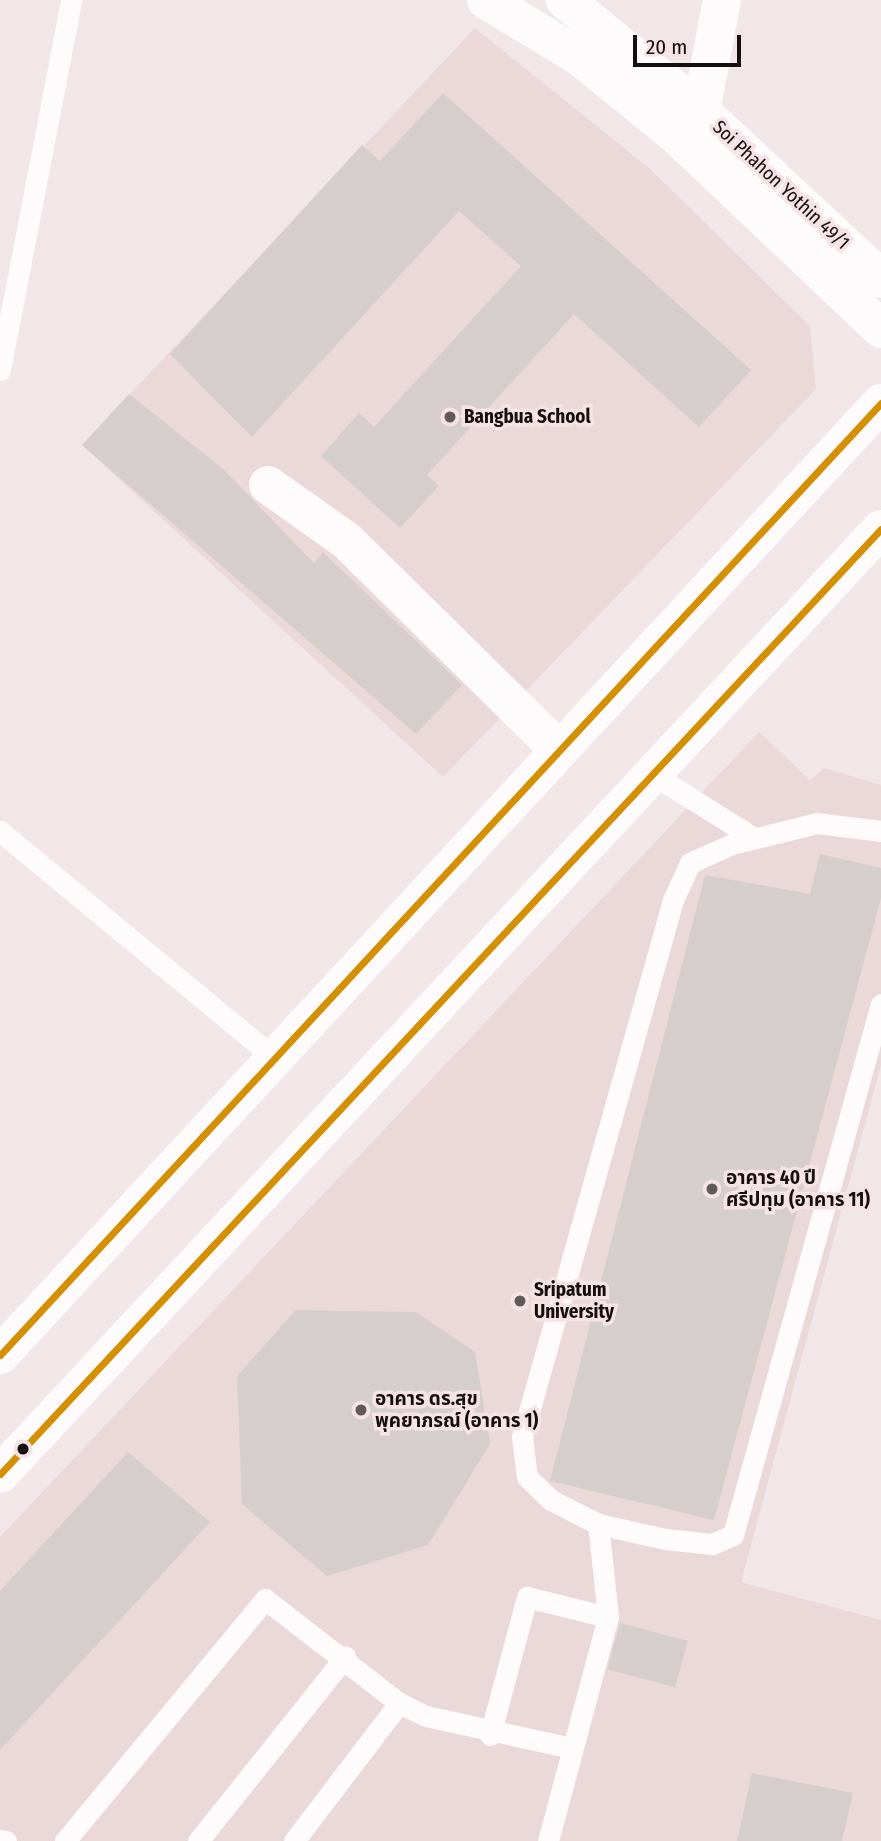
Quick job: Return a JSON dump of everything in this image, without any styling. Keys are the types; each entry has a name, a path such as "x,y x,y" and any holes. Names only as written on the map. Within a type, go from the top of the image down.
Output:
{"main road":[{"path":"486,0 580,57 642,84"},
{"path":"565,0 642,84 689,123"},
{"name":"Soi Phahon Yothin 49/1","path":"689,123 722,0"},
{"name":"Soi Phahon Yothin 49/1","path":"689,123 873,265"},
{"name":"Soi Phahon Yothin 49/1","path":"689,123 881,329"},
{"path":"0,1355 879,402"},
{"path":"268,485 347,541 558,749"},
{"path":"0,1474 881,529"}],"lane":[{"path":"0,370 71,0"},
{"path":"652,774 753,837"},
{"path":"881,831 824,822 753,837 690,863 673,900 522,1437 522,1464 538,1491 598,1524 688,1543 712,1544 733,1535 881,1004"},
{"path":"0,831 274,1058"},
{"path":"548,1841 608,1617 598,1524"},
{"path":"490,1735 527,1597 608,1617"},
{"path":"65,1841 265,1599 345,1657 399,1703 490,1735 572,1748"},
{"path":"198,1841 345,1657"},
{"path":"294,1841 399,1703"},
{"path":"0,1840 6,1841"}],"shaded area":[{"name":"Bangbua School","path":"475,28 650,169 810,326 816,389 443,777 82,445"},
{"name":"Sripatum University","path":"759,732 810,780 824,768 881,785 881,1065 741,1582 881,1620 881,1841 0,1841 0,1537"}],"building":[{"path":"443,93 751,370 699,427 574,314 427,475 439,486 400,528 321,456 359,413 374,427 521,266 459,211 252,437 170,354 362,145 380,161"},
{"path":"129,394 223,469 314,563 323,552 462,685 416,734 82,445"},
{"name":"อาคาร 40 ปี ศรีปทุม (อาคาร 11)","path":"820,854 881,868 881,898 714,1520 550,1481 705,875 810,894"},
{"name":"อาคาร ดร.สุข พุคยาภรณ์ (อาคาร 1)","path":"296,1310 416,1312 475,1352 490,1444 428,1545 327,1576 242,1504 237,1376"},
{"path":"128,1452 210,1522 0,1750 0,1591"},
{"path":"620,1623 688,1641 675,1687 608,1669"},
{"path":"752,1773 853,1793 842,1841 737,1841"}],"transit line":[{"path":"0,1355 881,403"},
{"path":"0,1474 881,529"}],"place":[{"name":"Bangbua School","path":"450,417"},
{"name":"อาคาร 40 ปี ศรีปทุม (อาคาร 11)","path":"712,1189"},
{"name":"Sripatum University","path":"520,1301"},
{"name":"อาคาร ดร.สุข พุคยาภรณ์ (อาคาร 1)","path":"361,1410"}]}
